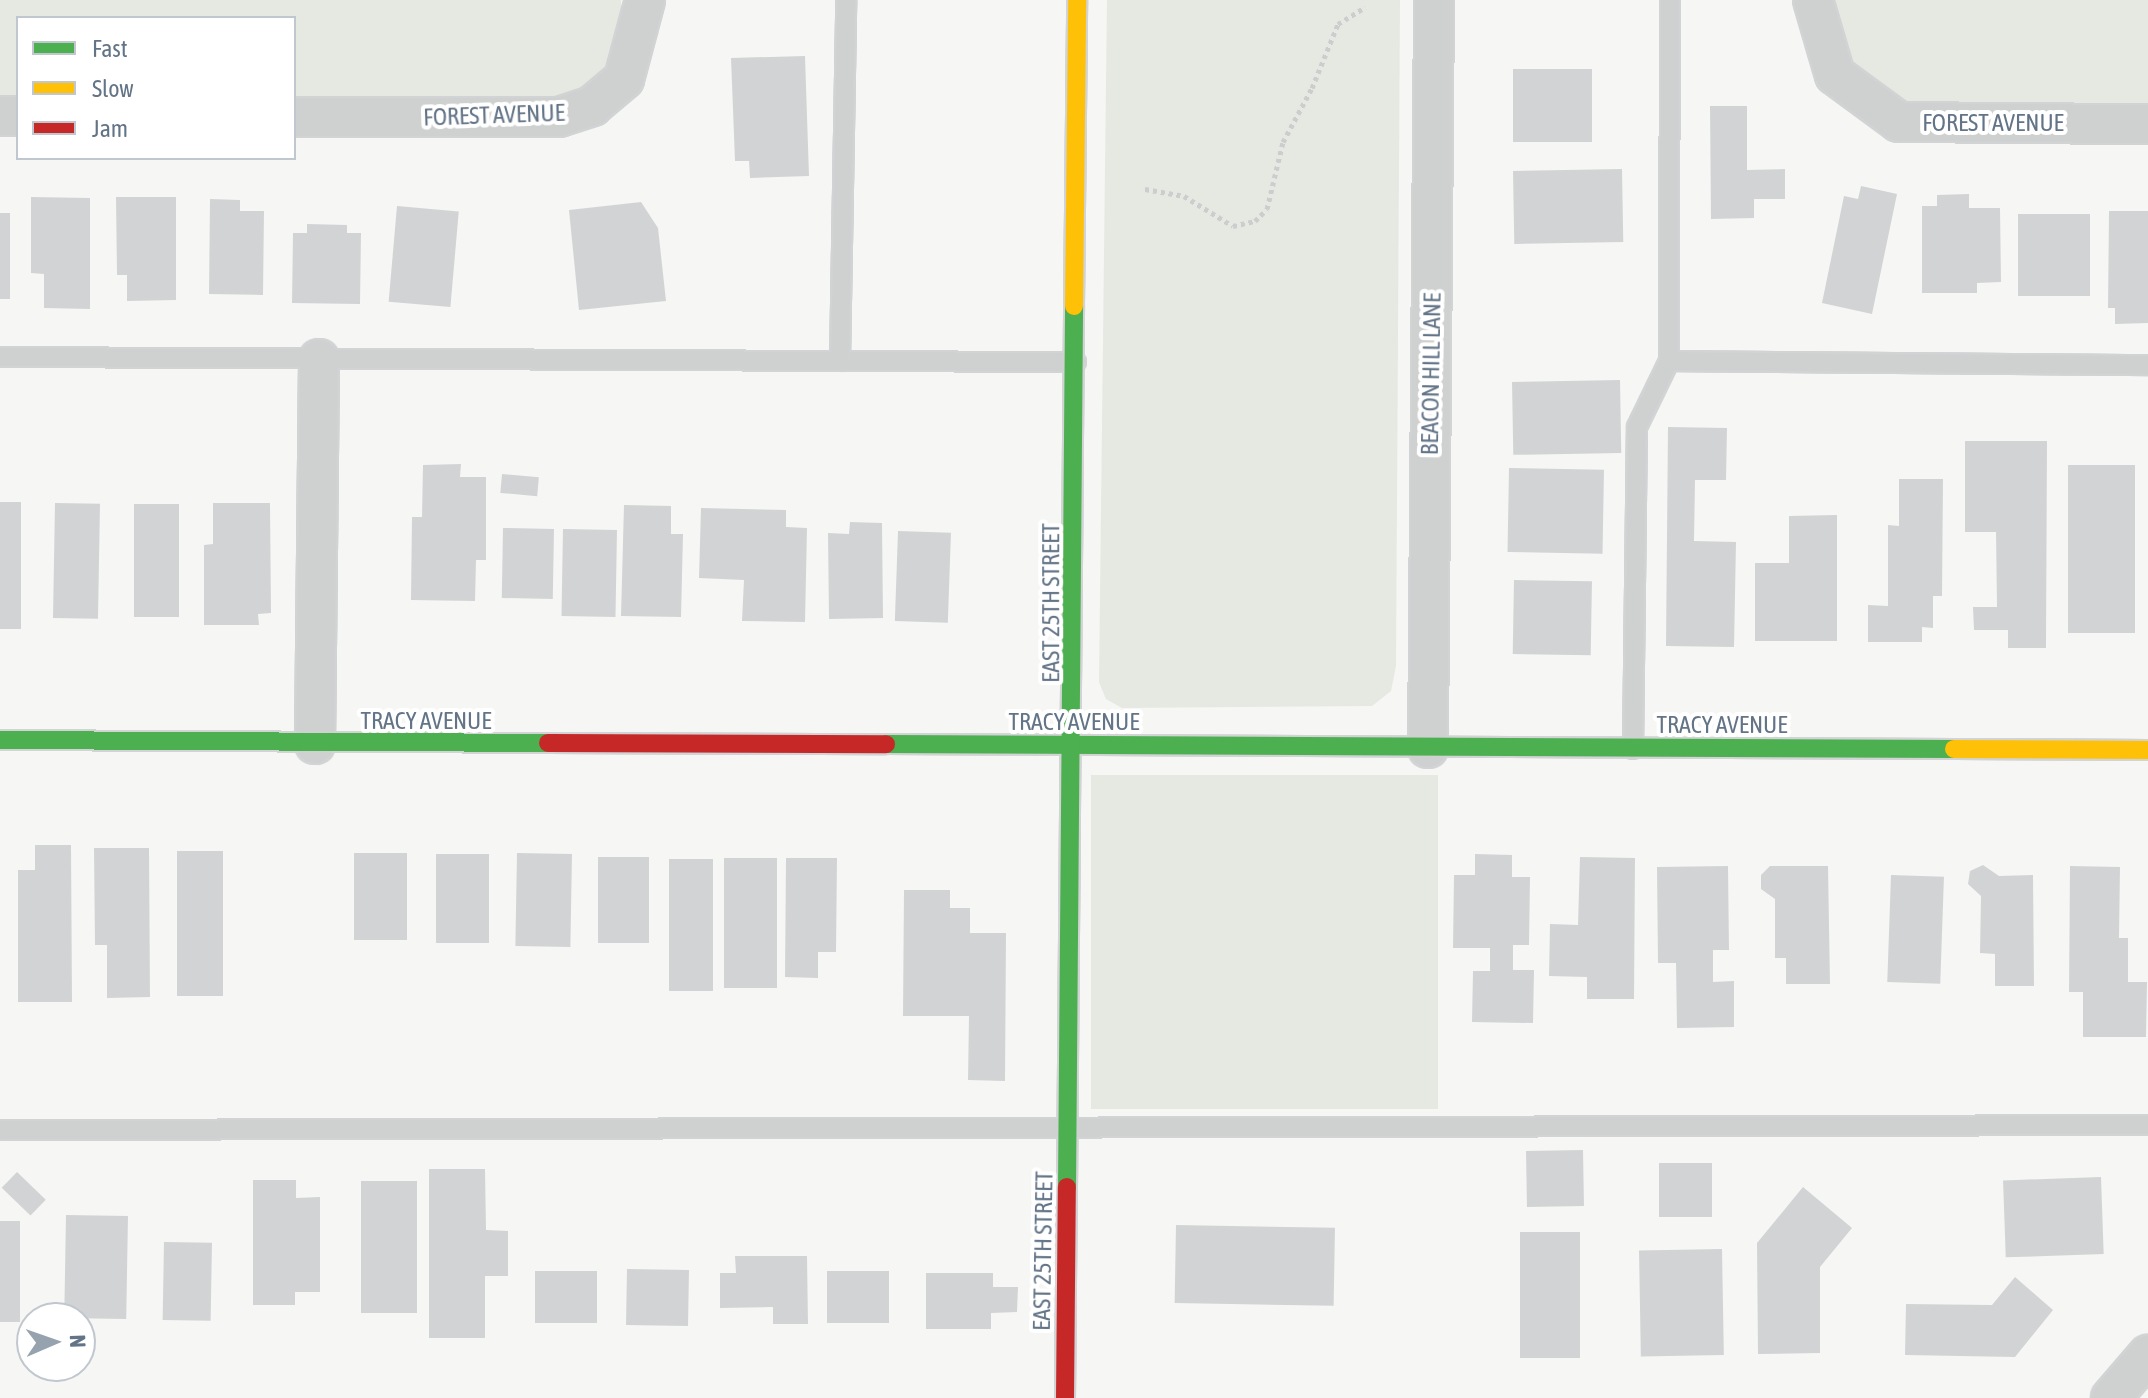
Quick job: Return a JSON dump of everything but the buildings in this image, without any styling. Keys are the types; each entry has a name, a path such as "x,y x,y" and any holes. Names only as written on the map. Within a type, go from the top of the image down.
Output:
{"street":[{"name":"EAST 25TH STREET","path":"1065,1398 1075,746 1077,0"},
{"name":"BEACON HILL LANE","path":"1428,748 1434,0"},
{"name":"FOREST AVENUE","path":"1813,0 1835,75 1899,122 2148,124"},
{"name":"FOREST AVENUE","path":"296,117 559,117 592,106 624,79 638,7"},
{"path":"315,744 319,359"},
{"name":"TRACY AVENUE","path":"0,740 315,744 2148,750"},
{"path":"2111,1398 2148,1355"}],"lane":[{"path":"840,361 846,0"},
{"path":"1633,749 1637,427 1669,361 1670,0"},
{"path":"0,357 1076,362"},
{"path":"1669,361 2148,365"},
{"path":"0,1130 2148,1125"}],"path":[{"path":"1145,189 1184,196 1233,226 1255,221 1267,209 1283,142 1312,88 1338,24 1365,7"}],"shaded area":[{"path":"0,0 621,0 621,21 605,69 588,87 554,103 296,102 296,16 16,16 16,98 0,98"},
{"path":"1107,0 1400,0 1396,666 1391,691 1372,706 1122,708 1106,699 1099,682"},
{"path":"1827,0 2148,0 2148,113 1893,105 1849,67"},
{"path":"1091,775 1438,775 1438,1109 1091,1109"}],"traffic: fast":[{"path":"1067,1187 1074,306"},
{"path":"0,740 548,743"},
{"path":"886,744 1954,749"}],"traffic: slow":[{"path":"1074,306 1077,0"},
{"path":"1954,749 2148,750"}],"traffic: jam":[{"path":"548,743 886,744"},
{"path":"1065,1398 1067,1187"}]}
